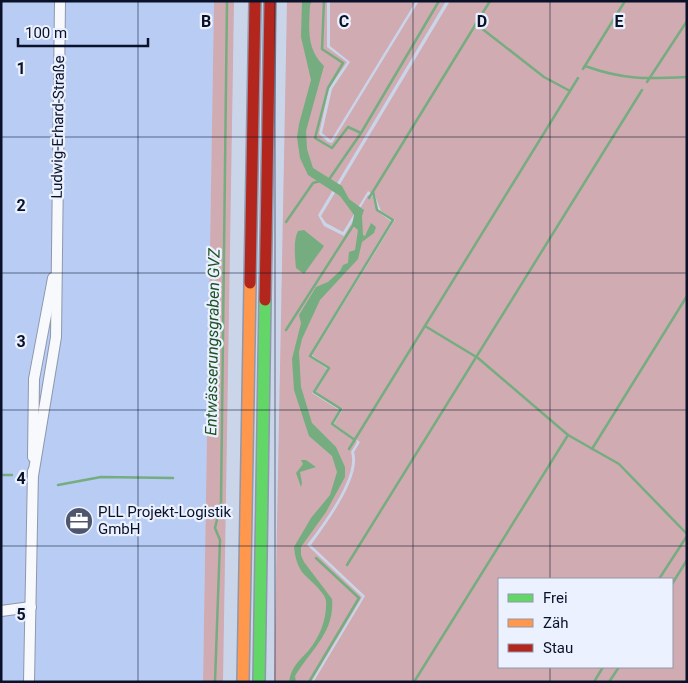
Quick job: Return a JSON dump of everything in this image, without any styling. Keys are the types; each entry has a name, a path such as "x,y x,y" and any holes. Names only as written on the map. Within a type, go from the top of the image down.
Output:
{"highway":[{"path":"243,682 255,1"},
{"path":"259,682 270,1"}],"street":[{"name":"Ludwig-Erhard-Straße","path":"33,476 56,337 60,1"},
{"name":"Ludwig-Erhard-Straße","path":"30,682 33,476 31,429 34,379 46,326 56,252"},
{"path":"1,610 31,607"}],"shaded area":[{"path":"1,1 214,1 203,682 1,682"},
{"path":"214,1 234,1 223,682 203,682"},
{"path":"287,1 327,1 327,47 347,62 329,88 319,134 332,143 419,1 446,1 318,215 324,226 344,236 368,195 373,197 379,212 391,221 309,356 327,369 312,393 339,410 331,425 357,442 351,452 350,474 345,487 330,513 307,545 362,597 311,682 274,682"},
{"path":"302,1 312,1 309,21 311,45 324,66 306,131 307,149 313,168 342,186 349,199 364,210 362,216 363,235 365,236 371,223 376,227 374,233 362,242 358,259 320,300 302,339 299,352 301,387 312,423 336,447 345,467 345,477 326,512 301,547 301,555 304,562 332,599 332,611 326,631 295,676 296,682 289,682 294,668 309,650 319,633 324,621 326,608 323,594 300,569 294,547 311,518 330,495 337,472 332,456 309,436 294,390 292,359 301,323 299,315 316,287 328,282 340,271 343,265 348,263 349,252 355,250 358,230 352,225 354,215 340,196 308,175 300,158 297,137 311,80 301,37"},
{"path":"330,1 416,1 331,140 322,133 332,89 350,62 330,46"},
{"path":"450,1 687,1 687,682 314,681 365,596 311,545 348,487 353,474 354,452 360,442 334,424 343,409 315,393 330,368 312,355 395,220 381,211 375,196 368,191 343,232 326,223 321,216"},
{"path":"304,230 324,246 304,274 296,268 295,239 298,231"},
{"path":"301,460 306,460 316,467 300,472 301,487 296,473 303,464"}],"waterway":[{"name":"Entwässerungsgraben GVZ","path":"215,682 220,540 215,528 221,503 227,1"},
{"path":"324,1 322,49 343,63 328,88 315,138 332,148 348,127 361,133"},
{"path":"330,178 361,133 439,1"},
{"path":"369,198 490,1"},
{"path":"583,69 625,1"},
{"path":"647,82 687,21"},
{"path":"476,24 544,77 570,91"},
{"path":"585,66 599,71 635,78 687,77"},
{"path":"349,449 578,78"},
{"path":"347,565 642,90"},
{"path":"286,222 313,183 320,181"},
{"path":"355,440 332,424 341,409 314,392 329,368 310,356 393,220 377,210 373,192"},
{"path":"286,330 354,224"},
{"path":"592,449 687,296"},
{"path":"425,326 478,358 568,435 619,464 687,534"},
{"path":"414,682 568,435"},
{"path":"1,475 12,475"},
{"path":"58,485 101,477 173,478"},
{"path":"660,578 687,536"},
{"path":"309,682 359,598 316,558"},
{"path":"673,582 687,560"},
{"path":"594,682 602,668"},
{"path":"609,682 618,668"}],"traffic: fast":[{"path":"259,682 265,300"}],"traffic: slow":[{"path":"243,682 250,283"}],"traffic: jam":[{"path":"250,283 255,1"},
{"path":"265,300 270,1"}],"place":[{"name":"PLL Projekt-Logistik GmbH","path":"79,521"}]}
